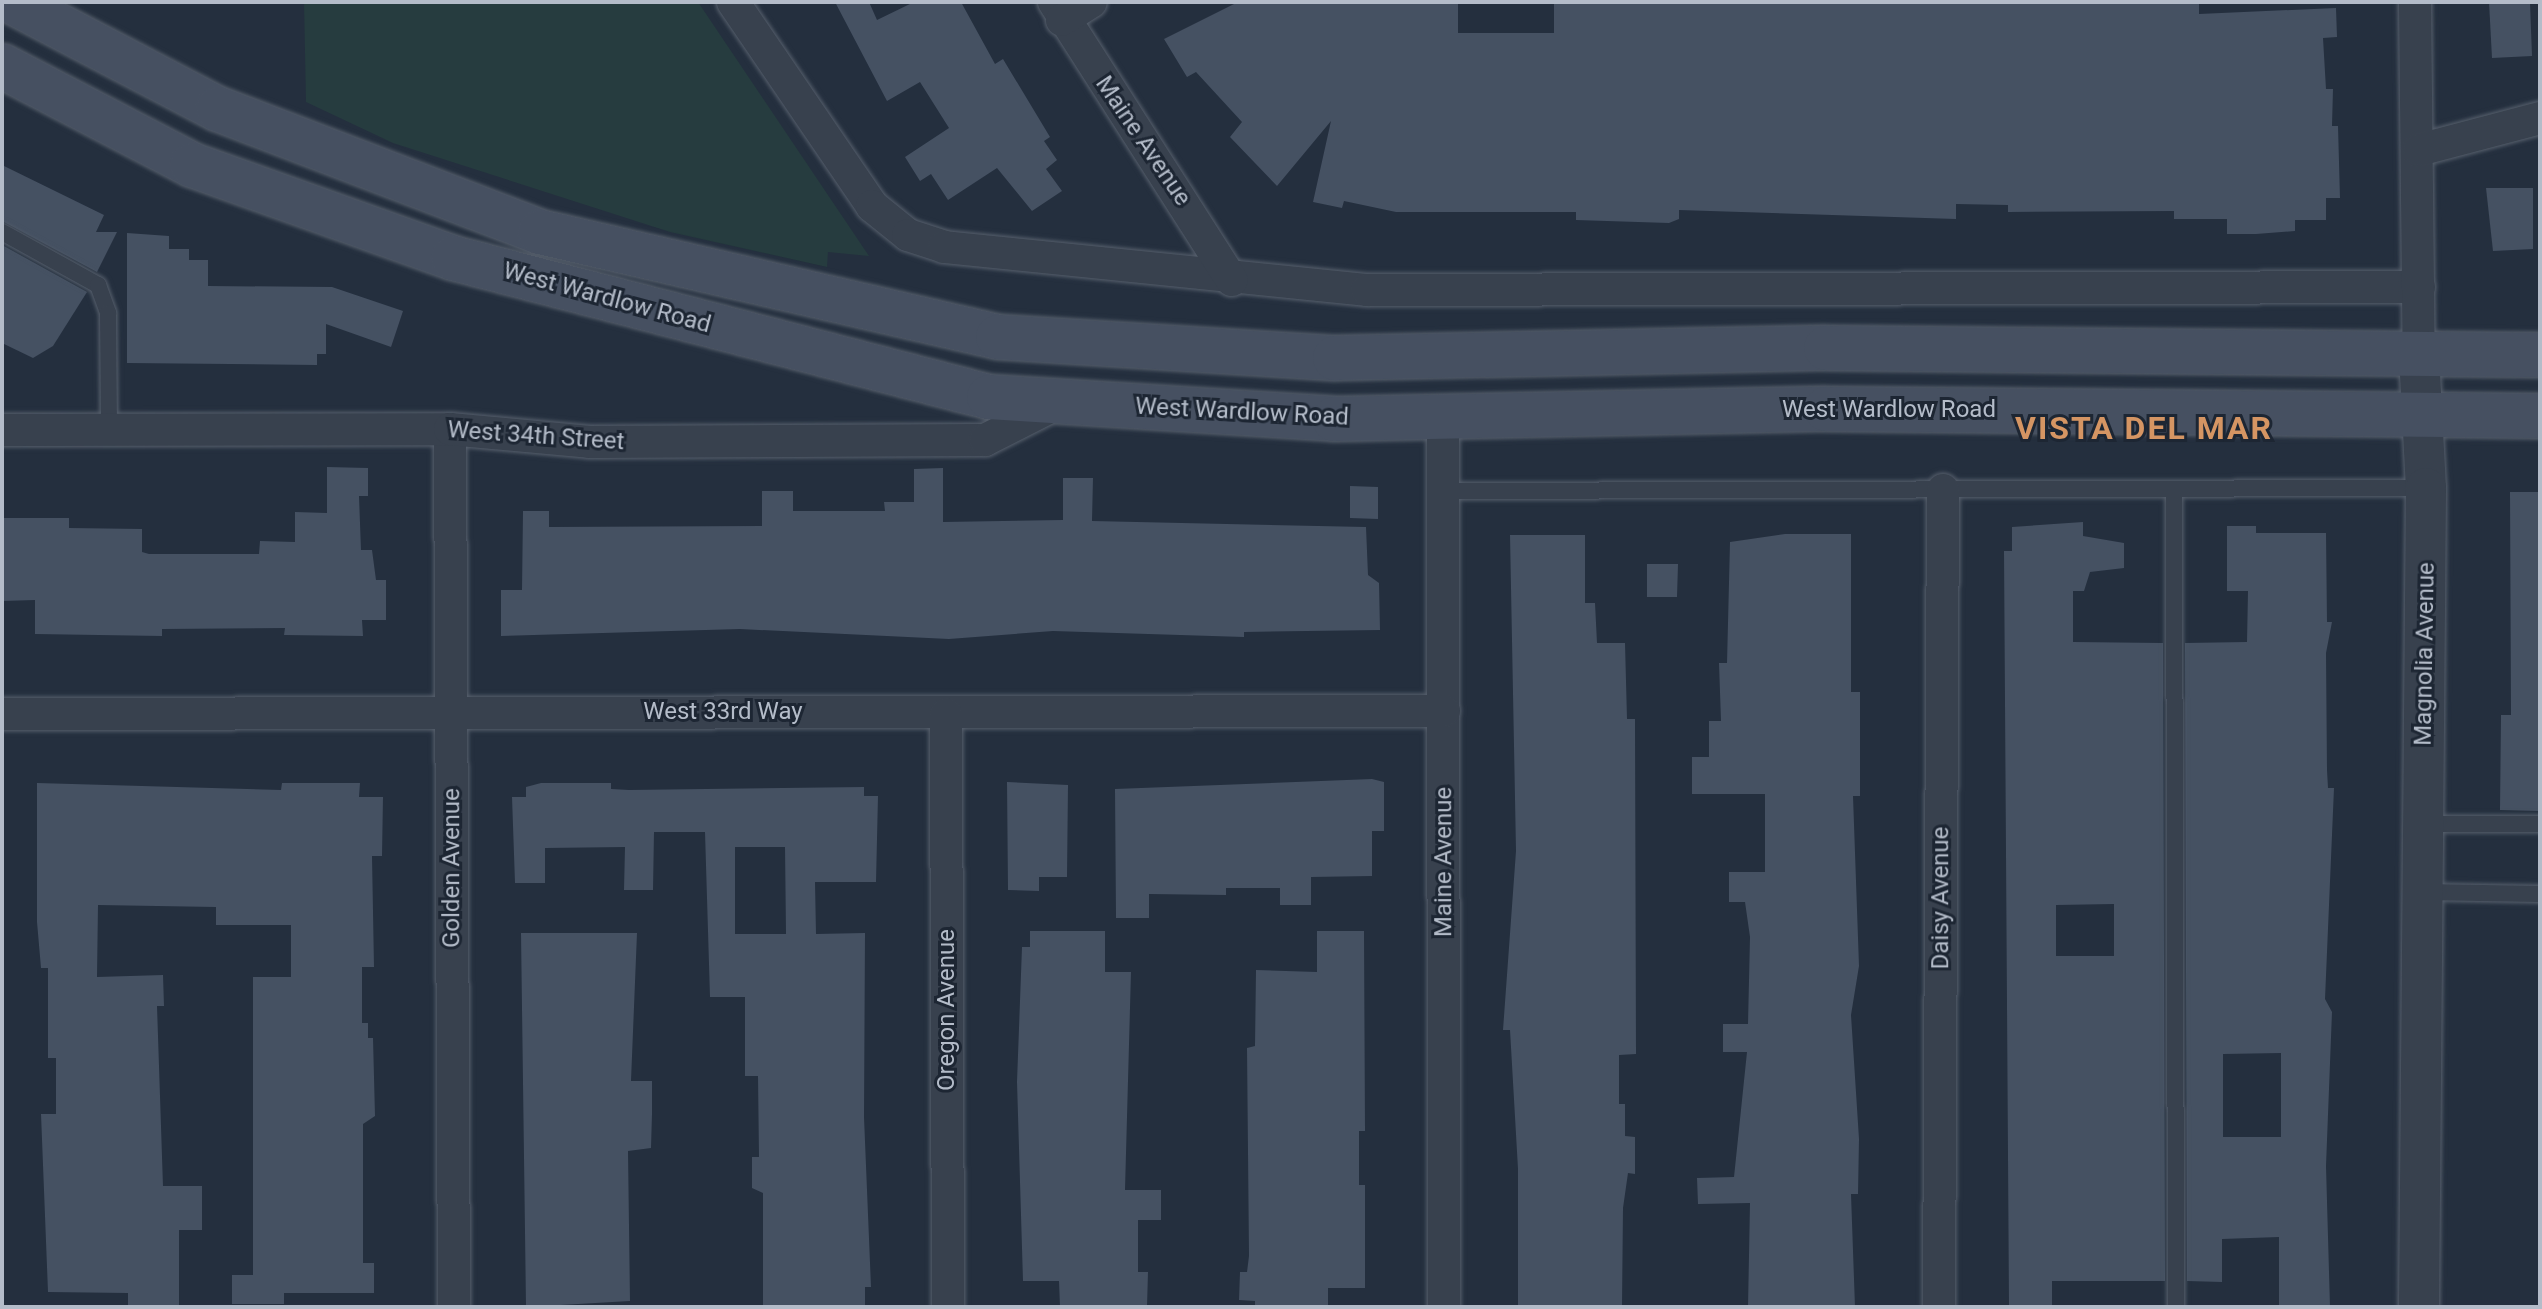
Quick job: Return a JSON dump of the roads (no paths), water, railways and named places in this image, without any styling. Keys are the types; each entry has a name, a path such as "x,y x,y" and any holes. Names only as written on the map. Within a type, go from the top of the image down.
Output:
{"main road":[{"name":"West Wardlow Road","path":"13,2 218,109 540,232 998,337 1335,358 1826,348 2540,355"},
{"name":"West Wardlow Road","path":"2,66 192,165 453,258 989,397 1334,419 1826,409 2540,416"}],"street":[{"path":"733,2 872,206 908,235 1029,259 1367,290 2419,287"},
{"path":"1058,11 1091,2"},
{"name":"Magnolia Avenue","path":"2415,2 2419,355 2426,488 2419,1307"},
{"name":"Maine Avenue","path":"1058,11 1232,280"},
{"path":"2419,150 2540,118"},
{"name":"West 34th Street","path":"2,430 450,429 589,442 985,440 1060,402"},
{"name":"Maine Avenue","path":"1443,417 1444,1307"},
{"name":"Golden Avenue","path":"450,429 454,1307"},
{"name":"Daisy Avenue","path":"1939,1307 1943,490"},
{"name":"West 33rd Way","path":"2,714 1444,711"},
{"name":"Oregon Avenue","path":"946,714 948,1307"}],"lane":[{"path":"2,232 98,285 108,313 109,430"},
{"path":"1443,491 2426,488"},
{"path":"2174,489 2176,1307"},
{"path":"2423,824 2540,824"},
{"path":"2423,892 2540,894"}],"district":[{"name":"VISTA DEL MAR","path":"2144,428"}]}
